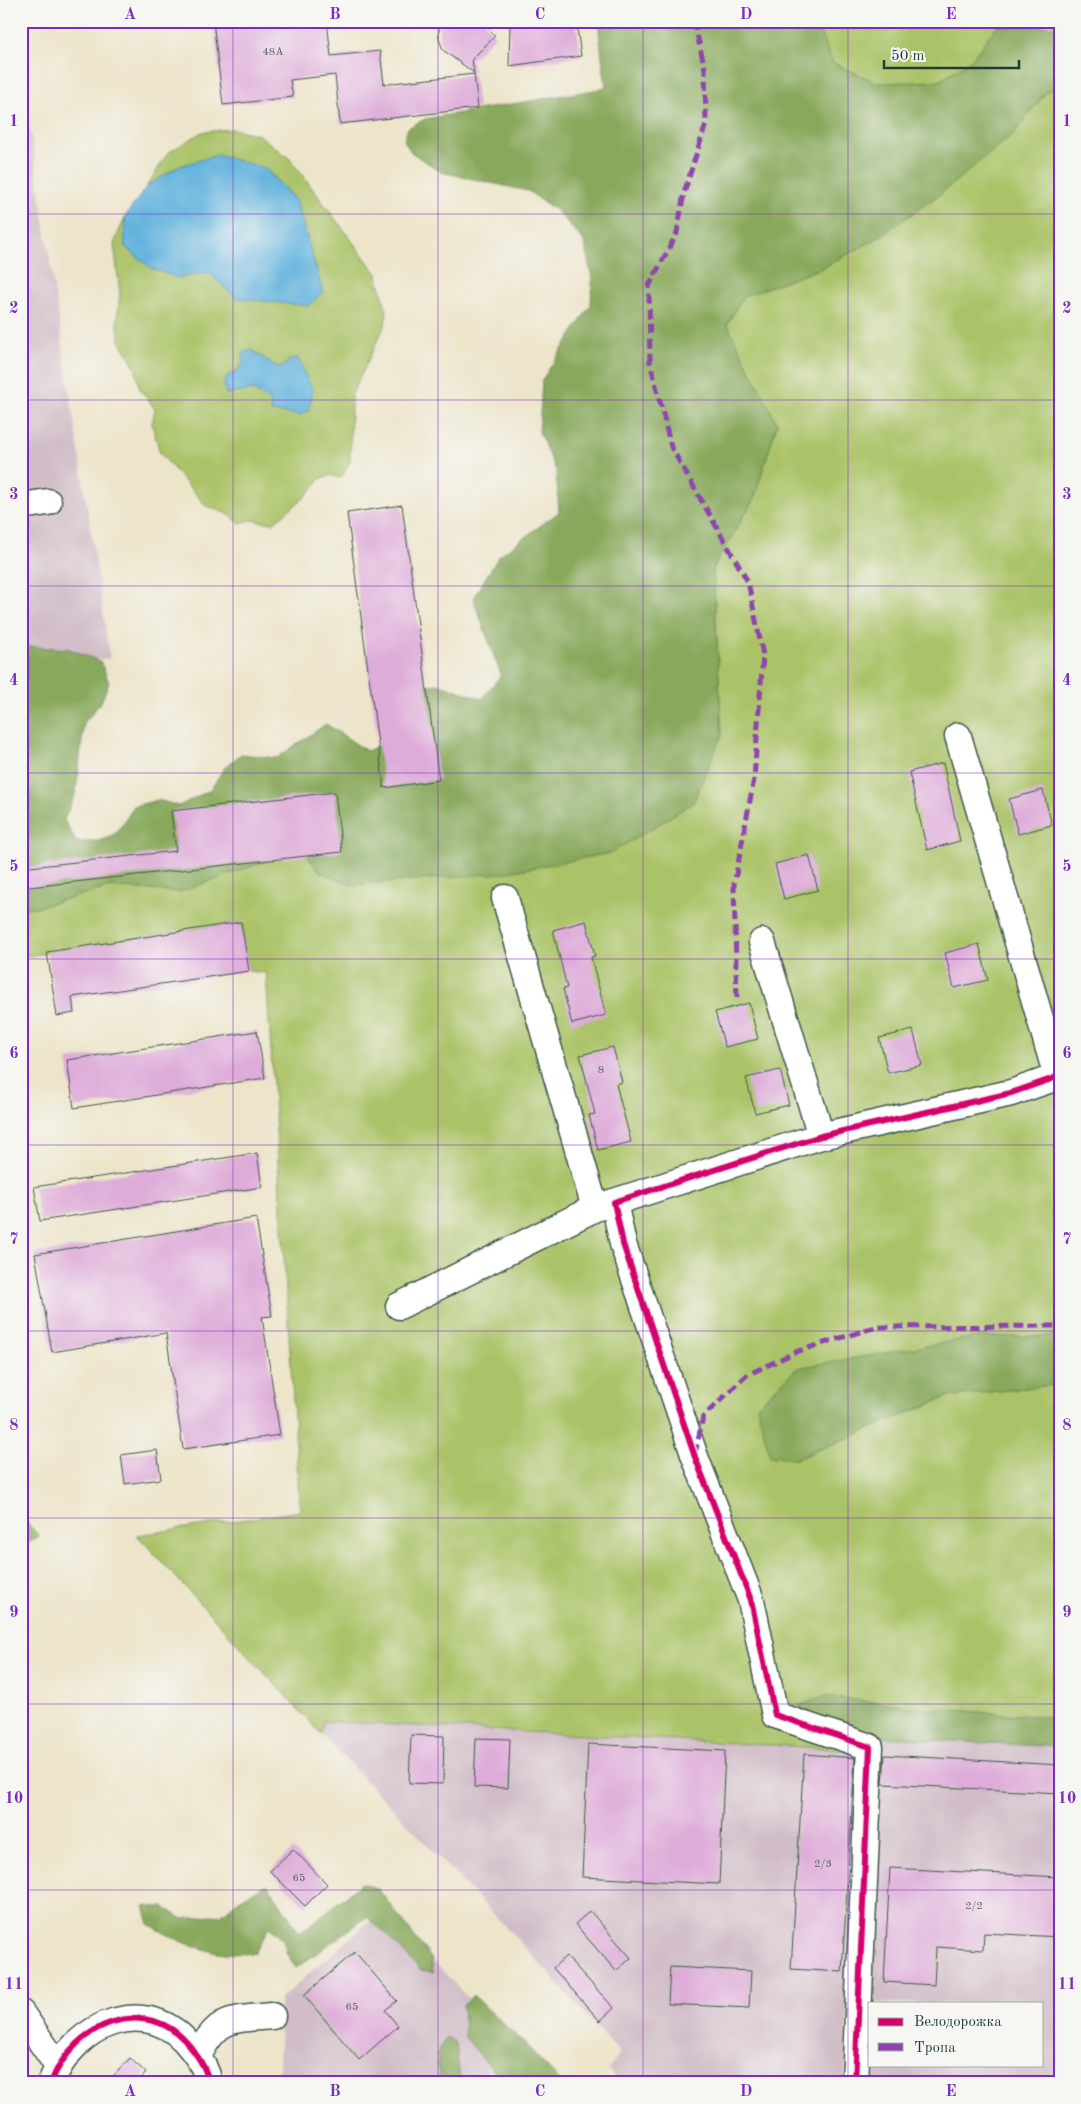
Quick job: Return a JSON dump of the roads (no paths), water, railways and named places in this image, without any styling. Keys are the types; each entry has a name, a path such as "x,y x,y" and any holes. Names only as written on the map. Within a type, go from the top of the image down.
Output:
{"street":[{"path":"21,506 48,502"},
{"path":"399,1306 605,1205 821,1136 1011,1093 1058,1077 958,736"},
{"path":"505,898 605,1205 623,1244 695,1457 751,1600 775,1715 870,1747 855,2083"},
{"path":"762,942 821,1136"},
{"path":"21,2012 54,2074 82,2036 99,2028 139,2017 162,2022 182,2034 198,2056 209,2083"},
{"path":"198,2056 207,2038 220,2025 233,2020 272,2016"}],"water":[{"path":"218,155 265,168 296,201 323,292 308,306 236,298 208,272 178,278 151,268 125,247 125,217 147,186 179,166"},
{"path":"251,349 273,365 283,367 289,360 298,358 313,391 309,410 301,415 271,412 270,402 254,390 226,394 224,385 227,376 237,371 243,363 243,353"}]}
